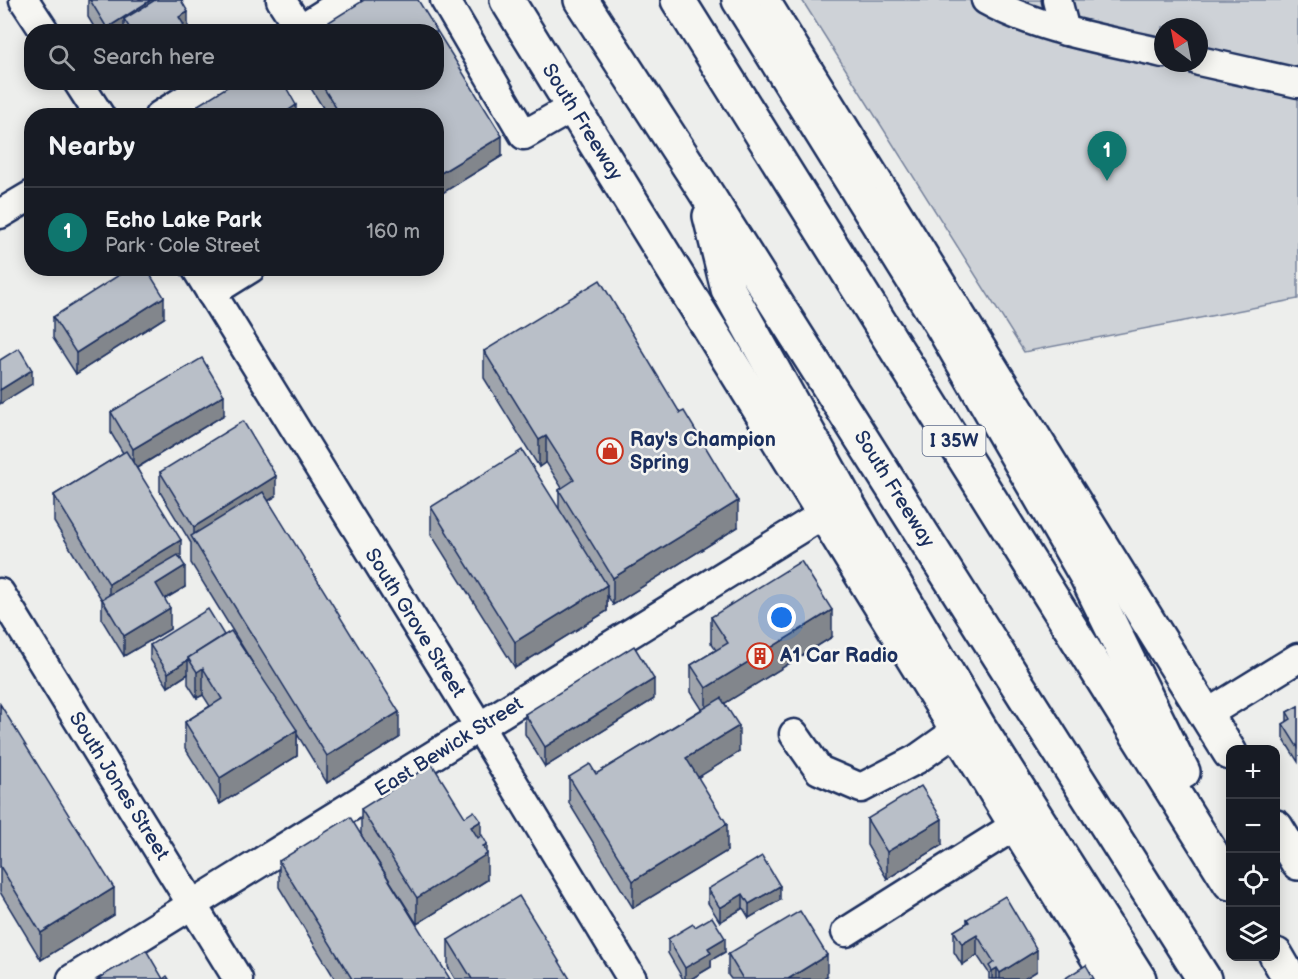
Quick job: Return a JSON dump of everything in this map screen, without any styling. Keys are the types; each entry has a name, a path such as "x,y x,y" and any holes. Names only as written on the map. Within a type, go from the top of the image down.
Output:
{"main road":[{"name":"South Freeway","path":"507,0 1111,979"},
{"name":"South Freeway","path":"581,0 703,188 1204,979"},
{"name":"I 35W","path":"678,0 1226,877"},
{"path":"739,0 942,326 1087,577 1226,860"},
{"path":"773,5 1226,746"},
{"path":"703,188 728,289 850,508 942,666 1139,979"},
{"path":"1280,835 1298,864"},
{"path":"1279,961 1290,979"}],"street":[{"path":"24,0 40,24"},
{"path":"281,0 294,24"},
{"path":"307,24 346,0"},
{"path":"445,0 524,135 573,107"},
{"path":"986,0 1032,21 1065,31 1154,51"},
{"path":"1057,0 1065,31"},
{"path":"1208,63 1298,83"},
{"path":"83,90 95,108"},
{"path":"172,108 200,90"},
{"path":"0,214 24,200"},
{"name":"South Grove Street","path":"201,276 632,979"},
{"path":"211,293 238,276"},
{"name":"East Bewick Street","path":"72,979 825,513"},
{"name":"South Jones Street","path":"0,593 238,979"},
{"path":"1207,714 1298,658"},
{"path":"794,734 819,770 861,788 917,759 958,730"},
{"path":"846,932 1016,825"}],"shaded area":[{"path":"802,0 1298,0 1298,299 1024,352"}],"building":[{"path":"90,0 151,0 113,24 105,24"},
{"path":"155,0 181,0 188,12 179,17 183,24 127,24 124,19"},
{"path":"364,0 418,0 433,24 326,24"},
{"path":"444,42 502,136 444,171 444,108 336,108 325,90 444,90"},
{"path":"222,90 288,90 296,105 292,108 200,108 198,105"},
{"path":"117,276 151,276 164,297 76,353 53,317"},
{"name":"Ray's Champion Spring","path":"600,280 680,413 684,411 738,501 613,578 559,490 574,480 546,436 539,440 484,351"},
{"path":"19,348 32,370 0,390 0,360"},
{"path":"202,358 224,395 133,449 111,412"},
{"path":"243,421 276,476 194,527 160,472"},
{"path":"522,450 607,585 515,642 431,507"},
{"path":"126,451 181,540 109,584 54,495"},
{"path":"263,492 399,712 327,756 191,536"},
{"path":"178,555 185,566 156,584 170,608 124,636 102,599"},
{"path":"801,561 832,610 706,688 691,665 728,643 711,617"},
{"path":"208,609 224,635 168,673 150,645"},
{"path":"231,631 297,730 220,778 185,722 222,699 203,668 197,672 188,658"},
{"path":"634,646 654,679 545,747 525,714"},
{"path":"721,698 739,726 686,758 727,824 633,881 569,777 590,764 596,774"},
{"path":"0,704 114,888 41,933 0,866"},
{"path":"1298,706 1298,748 1283,724 1291,719 1287,712"},
{"path":"432,764 465,817 474,811 481,821 471,827 478,838 482,835 487,844 483,846 487,854 417,898 361,809"},
{"path":"921,786 942,819 887,852 867,819"},
{"path":"350,817 450,979 352,979 279,861"},
{"path":"762,856 780,886 749,904 743,894 720,908 708,889"},
{"path":"519,896 570,979 472,979 448,940"},
{"path":"1005,896 1037,950 1000,973 997,968 992,971 989,966 994,962 977,935 962,944 954,931 969,922 967,919"},
{"path":"800,911 827,955 788,979 743,979 728,954"},
{"path":"712,917 725,938 708,948 711,953 685,968 668,939 693,924 695,927"},
{"path":"146,950 163,979 97,979"},
{"path":"1086,965 1094,979 1064,979"}],"place":[{"name":"Echo Lake Park","path":"1107,181"},
{"name":"Ray's Champion Spring","path":"610,451"},
{"name":"A1 Car Radio","path":"760,656"}]}
